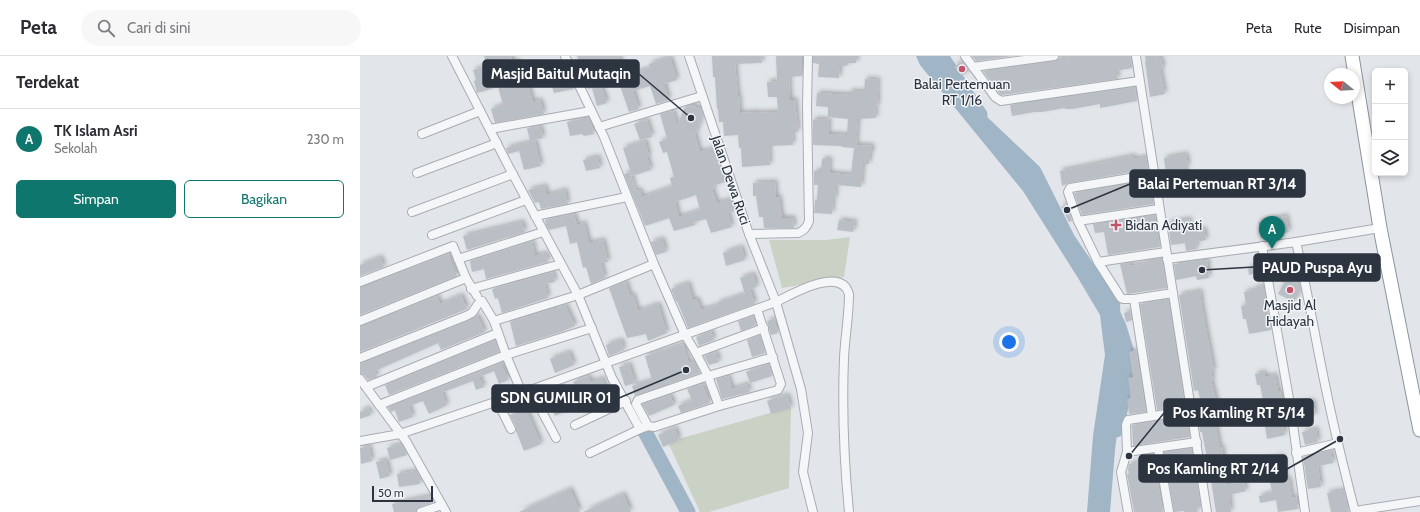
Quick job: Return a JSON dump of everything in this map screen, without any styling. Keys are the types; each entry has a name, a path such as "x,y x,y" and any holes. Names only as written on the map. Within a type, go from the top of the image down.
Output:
{"highway":[{"path":"1352,56 1380,228 1420,430"}],"street":[{"path":"452,56 512,174 578,295 612,378 644,427"},
{"path":"565,56 612,156 627,198 684,335 696,352 708,376 718,406"},
{"name":"Jalan Dewa Ruci","path":"689,56 749,234 776,302 801,389 808,433 803,472 813,512"},
{"path":"749,234 798,233 805,230 808,225 808,56"},
{"path":"965,56 995,97 1001,101 1139,82"},
{"path":"973,66 1054,56"},
{"path":"1136,56 1207,512"},
{"path":"599,127 702,96"},
{"path":"422,134 480,111"},
{"path":"490,129 591,111"},
{"path":"417,172 497,143"},
{"path":"412,212 512,174"},
{"path":"1154,174 1070,188 1068,192 1078,221 1098,262 1123,300 1173,293"},
{"path":"535,216 627,198"},
{"path":"432,235 526,200"},
{"path":"1078,221 1159,209"},
{"path":"1098,262 1296,242 1380,228"},
{"path":"458,259 543,232"},
{"path":"1296,242 1304,274 1316,341 1338,443 1355,512 1420,501"},
{"path":"360,282 451,246 454,247 471,289 494,321 522,393"},
{"path":"1262,246 1291,410 1305,512"},
{"path":"1267,276 1304,274 1387,259"},
{"path":"471,289 561,264"},
{"path":"494,321 578,295 654,264"},
{"path":"360,321 466,278"},
{"path":"360,441 400,434 522,393 776,302 822,282 840,284 848,291 849,299 844,357 843,403 845,470 849,512"},
{"path":"1134,299 1152,415"},
{"path":"360,358 466,316 472,313 479,300"},
{"path":"590,453 644,427 654,427 718,406 778,390 781,384 757,309"},
{"path":"379,404 506,355 592,328"},
{"path":"696,352 764,328"},
{"path":"366,388 498,333"},
{"path":"644,427 636,401 708,376 773,357"},
{"path":"360,380 400,434 428,477 444,508 420,512"},
{"path":"530,389 556,438"},
{"path":"497,401 511,429"},
{"path":"575,425 626,401"},
{"path":"1128,512 1121,472 1127,452 1126,425 1128,420 1152,415 1192,410"},
{"path":"1127,452 1197,442"},
{"path":"1296,453 1338,443"},
{"path":"1158,448 1169,512"}],"green space":[{"path":"850,237 844,277 782,288 769,240 826,240"},
{"path":"791,407 789,488 709,512 700,512 668,442"}],"water":[{"path":"916,56 937,56 964,95 1040,167 1074,235 1120,303 1123,387 1115,450 1110,512 1087,512 1093,436 1105,355 1100,315 1023,191 920,65"}],"building":[{"path":"484,56 511,56 513,62 517,61 521,70 534,67 536,76 526,78 533,102 540,100 544,114 495,123 491,109 503,105 498,87 477,93 474,81 476,80 473,70 488,66"},
{"path":"577,56 619,56 624,76 650,68 649,64 670,57 677,80 664,84 669,100 656,104 650,86 633,91 639,109 629,112 618,80 601,86 607,103 597,106 592,88 588,89"},
{"path":"712,56 761,56 762,63 735,64 740,113 758,113 778,112 777,97 768,97 767,82 777,81 776,56 802,56 802,76 789,77 790,100 795,100 798,132 792,132 793,145 769,146 770,165 742,167 741,148 739,148 738,135 724,136 723,122 719,122 717,109"},
{"path":"813,56 857,56 856,63 848,63 847,66 840,66 839,78 818,77 819,64 813,63"},
{"path":"972,56 1013,56 976,61"},
{"path":"1072,56 1131,56 1132,68 1116,71 1118,79 1002,95 983,71 1055,61 1059,58"},
{"path":"1145,56 1158,56 1159,59 1161,58 1163,69 1160,69 1165,94 1150,97"},
{"name":"Balai Pertemuan RT 1/16","path":"962,61 969,71 961,76 954,67"},
{"path":"865,79 878,80 878,95 877,107 875,107 876,118 858,119 856,145 872,146 869,164 863,164 861,187 836,185 832,214 814,213 818,185 814,185 814,171 821,171 822,159 830,159 829,172 851,175 854,148 813,145 813,120 815,119 829,120 828,134 847,135 848,119 828,117 828,107 816,106 817,93 850,95 850,91 864,92"},
{"path":"570,80 574,89 554,93 551,84"},
{"path":"1135,87 1137,101 1100,108 1100,104 1012,116 1010,105"},
{"path":"691,105 701,109 703,114 695,135 700,152 714,148 726,182 714,185 715,188 712,189 717,203 731,199 735,211 728,213 732,227 711,233 706,219 694,222 695,225 674,231 669,218 645,226 624,174 630,172 635,191 640,190 642,197 672,187 670,178 674,177 667,152 663,153 659,142 667,139 660,114 673,111 677,126 685,107","holes":["696,195 700,210 679,217 675,202"]},
{"path":"584,118 584,120 589,118 594,134 570,136 567,122"},
{"path":"647,120 652,137 640,140 634,124"},
{"path":"540,126 543,138 530,141 527,128"},
{"path":"535,141 541,166 524,170 519,151 508,154 506,148"},
{"path":"645,141 649,156 647,157 651,170 632,176 623,148"},
{"path":"1186,154 1188,166 1185,167 1188,184 1168,188 1164,158"},
{"path":"1133,156 1134,159 1146,157 1148,169 1069,183 1062,186 1060,171"},
{"path":"598,157 600,168 586,171 583,160"},
{"path":"1150,180 1154,204 1082,215 1074,193"},
{"path":"775,182 776,197 779,197 782,218 793,218 794,228 764,228 763,217 759,217 756,196 753,196 753,183"},
{"path":"545,186 547,195 565,190 568,204 541,209 539,202 535,203 528,190"},
{"path":"1066,204 1072,221 1069,222 1061,207"},
{"path":"574,214 577,225 584,223 589,243 603,240 608,262 601,263 605,278 591,284 586,267 583,268 577,242 570,244 566,226 549,230 546,225 545,220"},
{"path":"1155,215 1160,247 1108,255 1104,232 1095,233 1093,224"},
{"path":"1286,216 1289,232 1261,238 1258,222"},
{"path":"1189,219 1191,231 1204,229 1206,240 1196,242 1197,249 1186,251 1185,243 1171,245 1168,223"},
{"path":"839,220 855,222 853,232 837,230"},
{"path":"522,222 525,232 467,250 463,236"},
{"path":"662,239 666,252 656,255 651,242"},
{"path":"532,241 535,256 546,253 548,262 486,279 484,269 472,272 470,261"},
{"path":"741,247 745,260 726,266 723,253"},
{"path":"448,254 457,276 360,315 360,287"},
{"path":"380,257 384,267 360,276 360,265"},
{"path":"1162,258 1167,288 1127,294 1120,264 1129,263 1130,266 1147,263 1146,260"},
{"path":"1207,260 1209,278 1197,280 1196,276 1176,280 1174,264"},
{"path":"1260,266 1261,272 1249,275 1248,268"},
{"path":"553,272 555,282 545,284 548,298 502,313 498,298 495,299 492,289"},
{"path":"753,274 757,287 750,289 755,304 688,328 671,289 688,283 693,300 697,299 701,310 745,294 740,278"},
{"name":"Masjid Al Hidayah","path":"1292,280 1300,284 1301,289 1294,302 1278,294 1285,281"},
{"path":"626,282 630,296 633,295 638,311 658,304 667,333 648,341 646,334 627,338 609,288"},
{"path":"1264,286 1266,299 1262,300 1265,317 1269,316 1271,330 1249,334 1246,319 1243,319 1241,306 1246,305 1244,292 1255,290 1254,288"},
{"path":"1200,291 1214,371 1211,371 1213,380 1211,380 1220,416 1214,417 1220,448 1222,447 1227,485 1244,482 1246,491 1229,495 1231,512 1216,512 1196,404 1201,403 1198,390 1194,391 1179,295"},
{"path":"461,295 467,309 360,352 360,326 437,296 440,304"},
{"path":"1168,299 1185,406 1157,410 1140,304"},
{"path":"565,305 575,326 516,346 510,322 554,308 554,310"},
{"path":"1130,311 1132,320 1126,322 1124,313"},
{"path":"477,315 485,332 441,350 438,343 375,371 377,377 368,380 364,375 360,374 360,363 468,321"},
{"path":"753,316 756,325 741,331 738,321"},
{"path":"774,319 778,333 771,335 767,321"},
{"path":"711,331 714,340 699,346 696,337"},
{"path":"760,335 765,353 752,357 747,340"},
{"path":"495,340 499,352 389,395 385,385"},
{"path":"621,340 624,350 609,356 606,345"},
{"path":"683,344 689,363 694,361 700,373 635,396 632,386 652,380 645,356"},
{"path":"1136,350 1146,412 1129,414 1127,399 1131,398 1128,378 1133,377 1129,352"},
{"path":"569,352 574,365 555,373 550,359"},
{"path":"716,352 719,362 709,365 704,356"},
{"path":"501,363 508,380 499,384 494,371 479,377 484,387 476,390 473,381 443,392 442,393 447,405 429,414 423,401 409,406 413,417 399,422 395,410 391,412 388,407"},
{"path":"629,364 635,383 625,386 619,367"},
{"path":"769,364 772,376 750,383 746,372"},
{"path":"1264,372 1265,377 1275,375 1278,391 1280,391 1283,406 1285,406 1287,419 1282,420 1285,435 1267,439 1265,426 1268,426 1260,385 1257,385 1255,374"},
{"path":"588,376 591,382 602,378 607,392 596,396 598,401 583,407 573,382"},
{"path":"728,376 732,389 747,384 750,392 722,399 716,379"},
{"path":"702,384 710,403 681,413 678,406 692,400 687,389"},
{"path":"559,385 569,410 555,416 545,391"},
{"path":"670,395 674,405 649,416 642,404"},
{"path":"787,395 791,408 771,414 767,401"},
{"path":"1313,401 1315,415 1300,418 1297,403"},
{"path":"368,408 371,415 360,419 360,412"},
{"path":"526,409 541,444 524,451 516,431 516,427 510,415"},
{"path":"1187,416 1190,437 1133,446 1132,425 1164,420 1165,427 1180,424 1179,418"},
{"path":"675,428 679,440 663,447 658,435"},
{"path":"1316,429 1318,442 1305,445 1302,432"},
{"path":"401,444 407,455 390,460 387,448"},
{"path":"369,446 372,461 361,464 360,448"},
{"path":"1192,448 1201,507 1197,508 1198,512 1174,512 1164,452"},
{"path":"1331,450 1333,463 1318,466 1321,487 1308,489 1303,457"},
{"path":"1153,454 1163,512 1134,512 1127,474 1129,473 1129,464 1142,462 1141,456"},
{"path":"1282,456 1286,479 1289,479 1292,498 1296,497 1298,509 1278,512 1276,500 1260,503 1259,496 1272,493 1268,471 1265,472 1263,460"},
{"path":"386,460 390,476 380,479 376,462"},
{"path":"416,471 419,475 420,484 399,487 397,474"},
{"path":"570,489 580,512 519,512"},
{"path":"1344,490 1349,512 1331,512 1327,493"},
{"path":"623,494 631,512 583,512"},
{"path":"430,496 431,503 419,507 416,512 394,512 392,504"}],"waterway":[{"path":"941,56 980,115"},
{"path":"1114,316 1130,363 1116,430"},
{"path":"635,413 688,512"}],"place":[{"name":"Balai Pertemuan RT 1/16","path":"962,69"},
{"name":"Masjid Baitul Mutaqin","path":"691,118"},
{"name":"Balai Pertemuan RT 3/14","path":"1067,210"},
{"name":"Bidan Adiyati","path":"1116,225"},
{"name":"TK Islam Asri","path":"1272,249"},
{"name":"PAUD Puspa Ayu","path":"1202,270"},
{"name":"Masjid Al Hidayah","path":"1290,290"},
{"name":"SDN GUMILIR 01","path":"686,370"},
{"name":"Pos Kamling RT 2/14","path":"1340,439"},
{"name":"Pos Kamling RT 5/14","path":"1129,456"}]}
